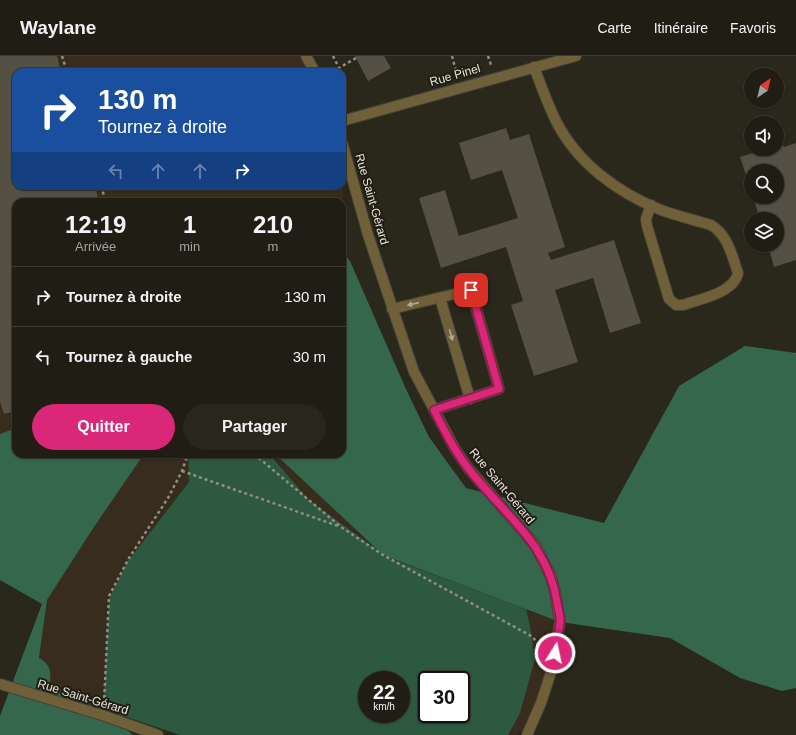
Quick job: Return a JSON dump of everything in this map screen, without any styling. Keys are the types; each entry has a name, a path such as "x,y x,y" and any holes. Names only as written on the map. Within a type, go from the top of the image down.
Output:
{"street":[{"path":"306,56 313,68"},
{"name":"Rue Pinel","path":"346,120 576,56"},
{"path":"534,67 556,121 571,145 602,176 624,192 651,205 661,210 711,225 719,230 725,238 738,273 733,284 726,290 683,305 676,305 669,299 646,226 646,220 651,205"},
{"name":"Rue Saint-Gérard","path":"346,156 368,235 414,372 455,449 468,468 534,544 551,577 556,592 560,622 552,669 529,734"},
{"path":"392,309 471,290 499,389 434,410"},
{"path":"440,298 470,399"},
{"name":"Rue Saint-Gérard","path":"0,684 105,716 158,735"}],"path":[{"path":"62,56 66,68"},
{"path":"333,56 339,68 356,58"},
{"path":"452,56 457,75"},
{"path":"488,56 491,65"},
{"path":"105,716 104,697 109,596 129,558 168,498 182,471 187,458"},
{"path":"259,458 341,527 383,555 533,637 552,669"},
{"path":"182,471 341,527"}],"shaded area":[{"path":"0,56 307,56 314,68 12,68 12,190 342,190 343,198 12,198 12,430 0,434"},
{"path":"141,458 279,458 383,555 560,622 552,669 528,723 517,735 180,735 79,701 49,685 39,658 47,600 94,527"}],"green space":[{"path":"346,256 350,261 405,387 429,437 466,488 604,523 679,386 745,346 796,353 796,688 782,691 740,678 670,638 560,622 383,555 279,458 346,458"},
{"path":"12,430 12,458 141,458 94,527 47,600 39,658 48,666 50,685 79,701 101,709 133,735 0,735 0,716 42,604 0,580 0,434"},
{"path":"188,458 272,458 309,500 387,557 526,609 535,659 520,713 508,735 180,735 109,711 104,697 109,599 128,561 189,482"}],"building":[{"path":"0,56 57,56 60,68 12,68 12,190 96,190 98,198 12,198 12,412 4,414 0,402"},
{"path":"355,56 384,56 391,68 368,81"},
{"path":"506,128 510,140 529,134 565,247 548,253 551,260 614,240 641,323 610,333 593,278 555,290 578,362 534,376 511,305 523,301 506,247 441,268 419,198 445,190 459,236 518,218 502,170 471,180 459,143"},
{"path":"796,143 796,260 774,267 770,252 784,252 784,212 758,212 755,204 784,204 784,164 744,164 744,169 740,157 784,156 784,147"}],"route":[{"path":"471,290 499,389 434,410 455,449 468,468 520,527 534,544 541,556 556,592 560,622 555,653"}]}
